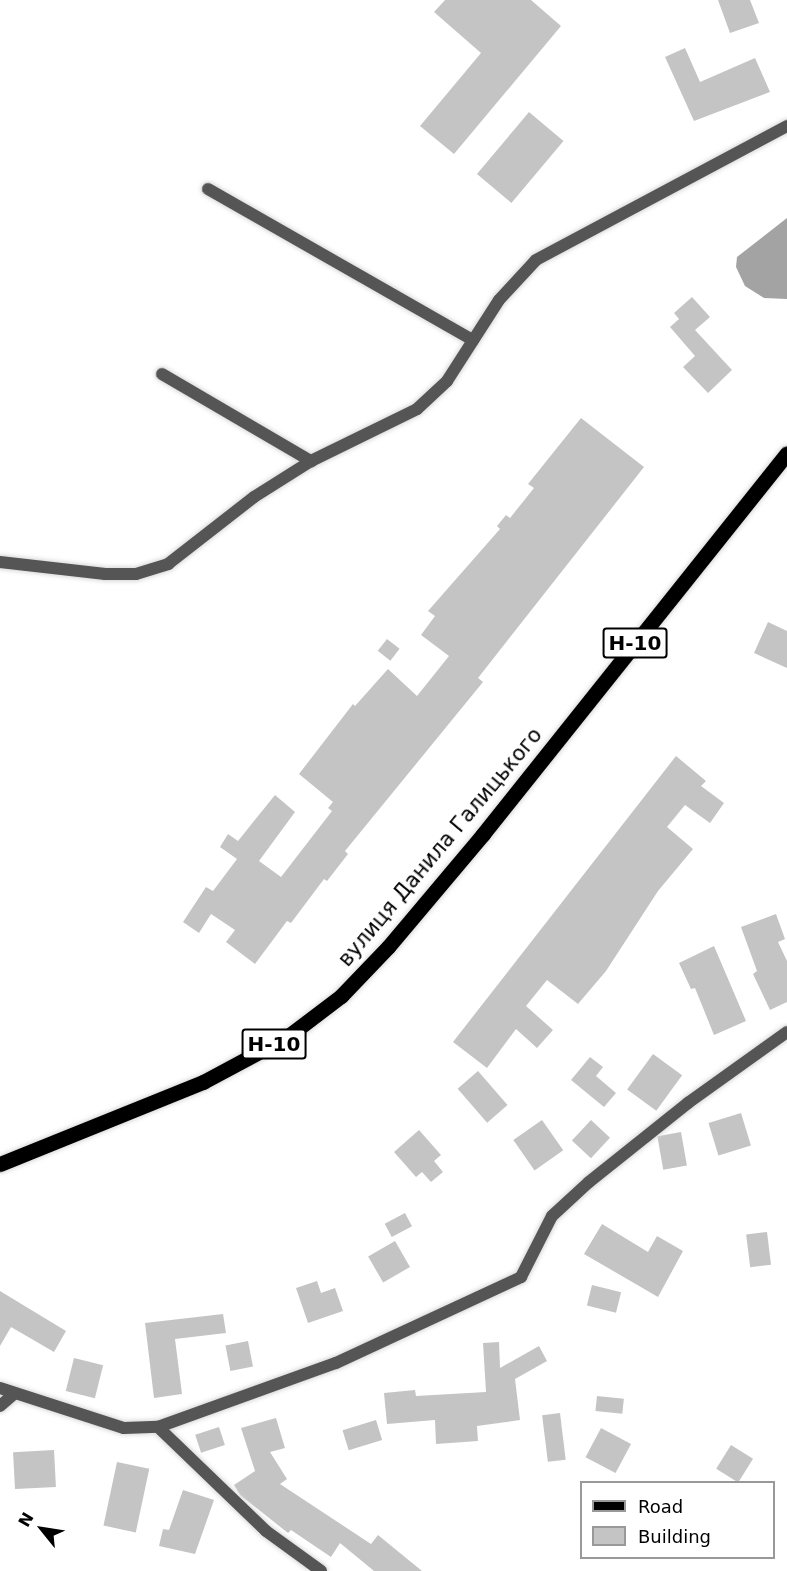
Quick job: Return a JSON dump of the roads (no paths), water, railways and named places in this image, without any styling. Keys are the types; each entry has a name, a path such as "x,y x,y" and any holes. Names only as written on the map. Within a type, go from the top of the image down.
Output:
{"main road":[{"name":"вулиця Данила Галицького","path":"0,1164 202,1082 287,1037 341,996 388,947 483,834 787,453"}],"street":[{"path":"0,562 136,574 168,564 254,496 311,461 417,409 447,381 499,300 536,260 787,126"},
{"path":"208,189 473,340"},
{"path":"162,374 311,461"},
{"path":"0,1388 124,1428 159,1427 336,1363 521,1277 552,1216 688,1103 787,1032"},
{"path":"0,1406 14,1394"},
{"path":"159,1427 266,1532 321,1571"}]}
